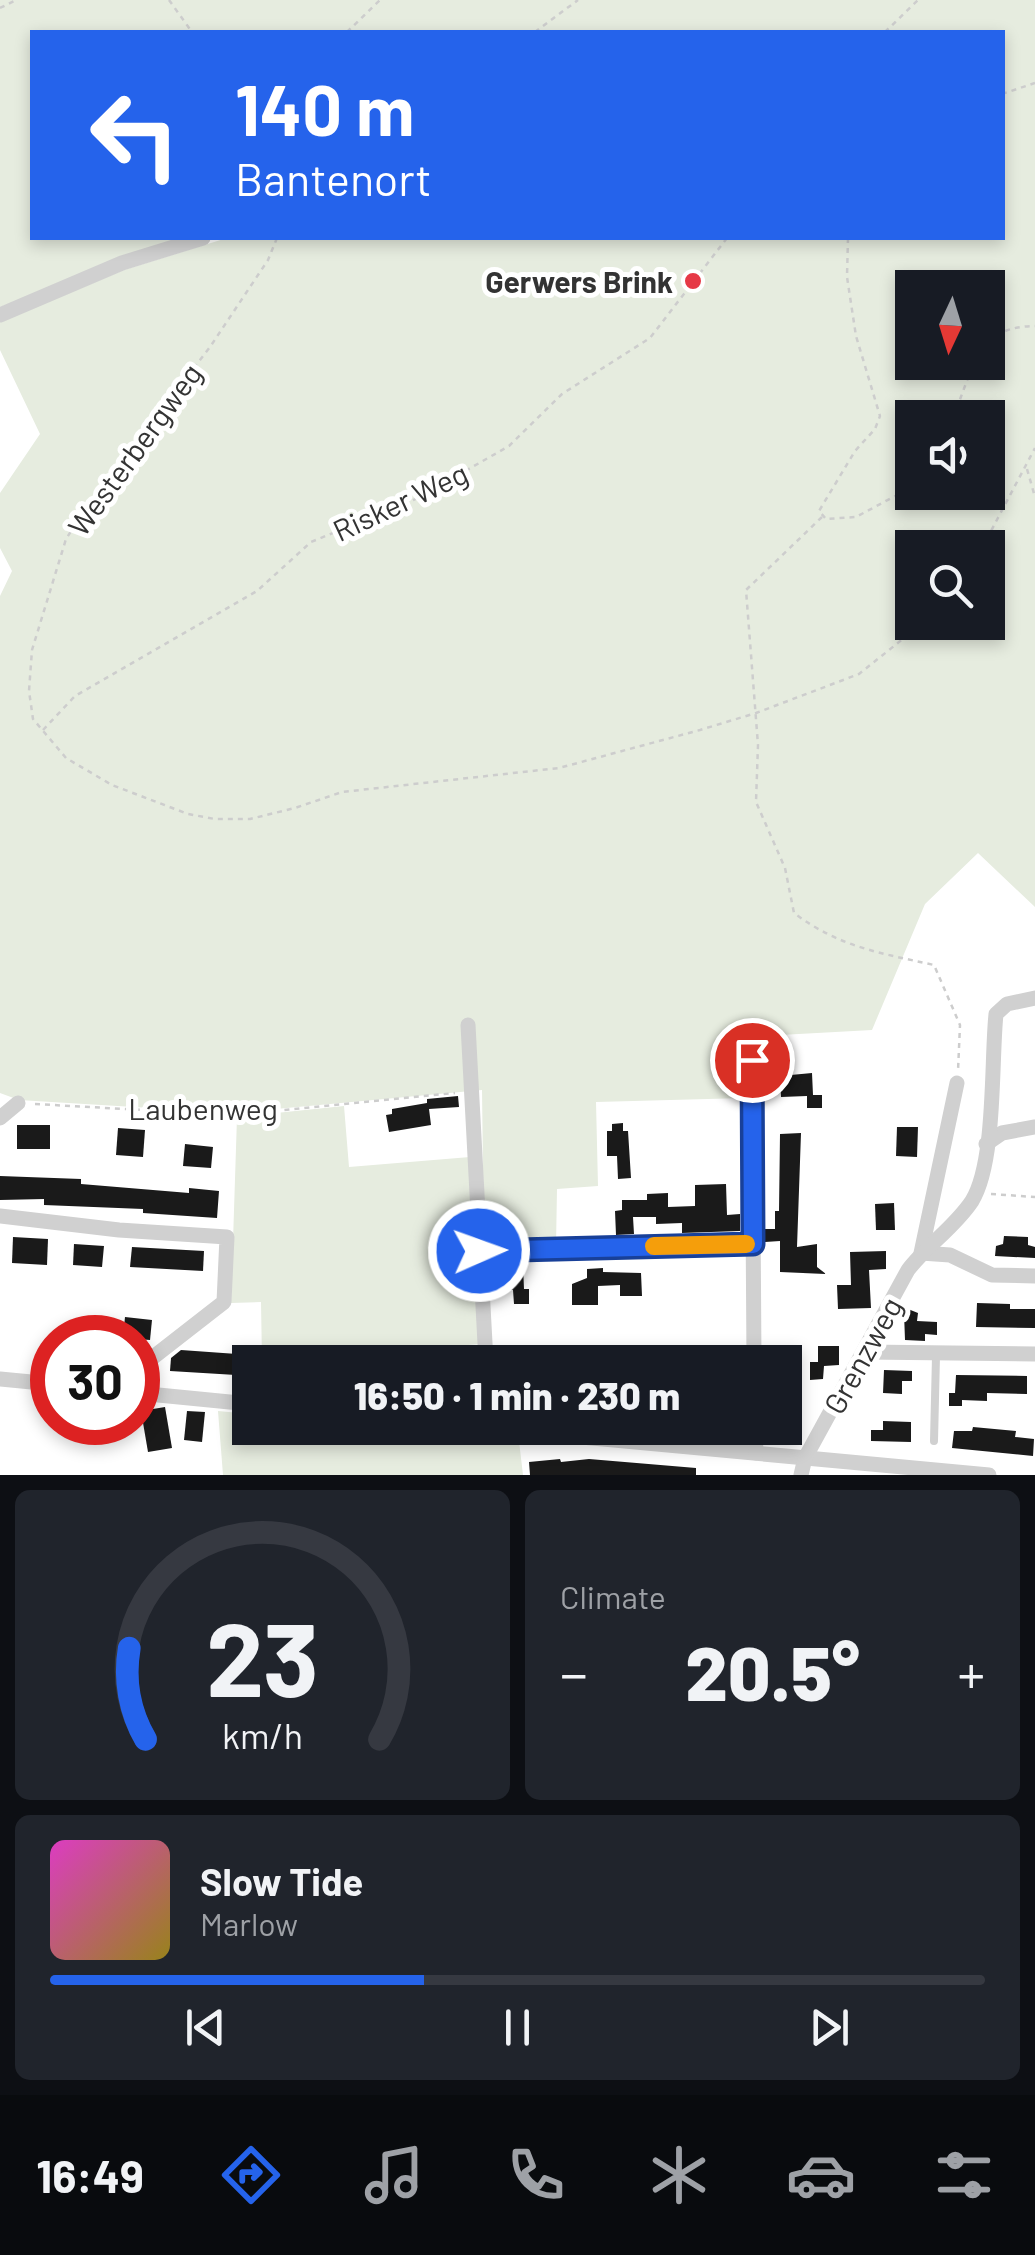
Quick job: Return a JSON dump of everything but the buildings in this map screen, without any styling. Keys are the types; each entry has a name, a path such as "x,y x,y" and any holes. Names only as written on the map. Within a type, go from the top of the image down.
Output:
{"street":[{"path":"0,315 122,263 197,240"},
{"name":"Grenzweg","path":"801,1475 804,1458 908,1270 921,1253 940,1240 975,1196 986,1144 996,1014 1007,1004 1035,998"},
{"path":"468,1025 485,1345"},
{"path":"752,1060 754,1345"},
{"name":"Grenzweg","path":"921,1253 958,1082"},
{"path":"0,1118 18,1103"},
{"path":"986,1144 1002,1133 1035,1127"},
{"path":"0,1216 118,1230 227,1237 224,1302 160,1352"},
{"path":"479,1251 753,1244"},
{"path":"921,1253 950,1256 992,1274 1035,1276"},
{"path":"865,1352 936,1356 1035,1354"},
{"path":"0,1379 30,1382"},
{"path":"160,1395 232,1402"},
{"path":"670,1445 989,1475"},
{"path":"756,1445 756,1453"}],"lane":[{"path":"934,1441 936,1356"}],"path":[{"path":"0,8 16,0"},
{"path":"170,0 191,30"},
{"path":"349,30 380,0"},
{"path":"538,30 578,0"},
{"path":"887,30 918,0"},
{"path":"1005,93 1035,83"},
{"name":"Westerbergweg","path":"276,240 268,260 210,347 66,539 32,650 28,691 33,719 66,758 112,785 188,814 215,819 250,818 342,792 558,768 756,713 859,674 902,640"},
{"name":"Risker Weg","path":"43,730 75,696 256,591 311,542 418,498 509,446 562,394 650,338 725,240"},
{"path":"822,517 819,511 854,451 876,428 880,416 856,336 847,277 848,240"},
{"path":"1005,334 1022,326 1035,326"},
{"path":"992,530 1035,448"},
{"path":"1027,468 1035,497"},
{"path":"895,496 856,517 822,517 746,590 756,713 756,802 785,868 794,913 820,932 858,949 934,965 960,1024 958,1082"},
{"name":"Laubenweg","path":"18,1103 233,1115 472,1092"},
{"path":"975,1196 1035,1197"}],"shaded area":[{"path":"0,0 1035,0 1035,907 978,853 925,904 872,1030 743,1037 745,1098 596,1102 598,1186 557,1189 556,1246 484,1248 482,1090 233,1113 19,1100 0,1093 0,596 12,571 0,548 0,493 40,434 0,350 0,322 124,270 221,240 1005,240 1005,30 30,30 30,240 180,240 0,307"},
{"path":"344,1106 349,1167 470,1157 481,1344 262,1345 261,1302 231,1303 237,1117"},
{"path":"218,1411 232,1412 232,1445 519,1445 523,1475 223,1475"}],"slow traffic":[{"path":"654,1246 746,1244"}],"place":[{"name":"Gerwers Brink","path":"693,281"}],"route":[{"path":"479,1251 753,1244 752,1060"}]}
